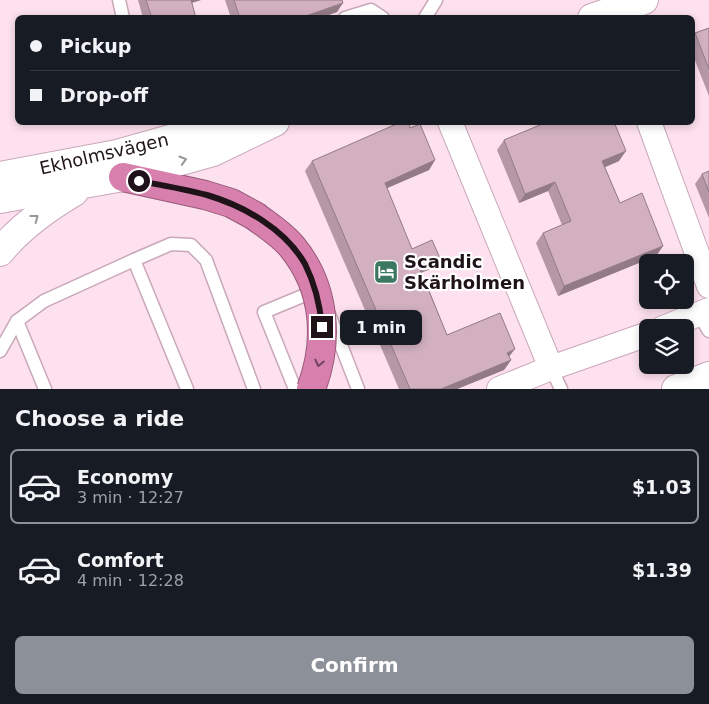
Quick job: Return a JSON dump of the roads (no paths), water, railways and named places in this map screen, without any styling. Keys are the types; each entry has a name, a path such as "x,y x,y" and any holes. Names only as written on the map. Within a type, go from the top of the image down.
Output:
{"highway":[{"path":"123,177 205,195 231,203 256,216 292,247 304,264 314,285 320,306 322,351 311,389"}],"street":[{"path":"605,12 644,0"},
{"name":"Ekholmsvägen","path":"0,176 117,154 206,129 240,125"},
{"name":"Ekholmsvägen","path":"0,199 123,177 213,152 269,125"},
{"path":"451,125 556,378"},
{"path":"650,125 707,281"},
{"path":"0,252 24,226 84,185"},
{"path":"499,389 556,378 639,338"},
{"path":"676,389 709,376"}],"lane":[{"path":"119,0 122,15"},
{"path":"427,15 436,0"},
{"path":"355,15 371,10 378,15"},
{"path":"0,351 18,321 44,301 171,244 191,245 206,260 254,389"},
{"path":"134,260 187,389"},
{"path":"295,389 264,312 320,289 358,389"},
{"path":"18,321 45,389"}],"place":[{"name":"Scandic Skärholmen","path":"386,272"}]}
